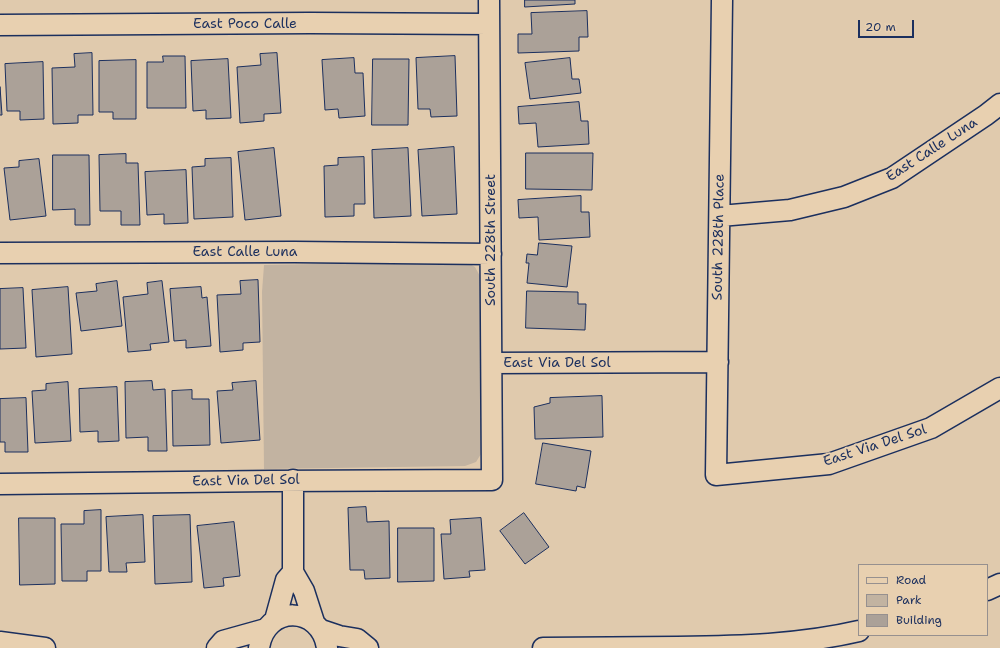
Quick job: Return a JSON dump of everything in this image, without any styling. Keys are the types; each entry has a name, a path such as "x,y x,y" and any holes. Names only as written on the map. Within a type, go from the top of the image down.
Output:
{"street":[{"name":"South 228th Street","path":"489,0 492,480"},
{"name":"South 228th Place","path":"716,475 722,0"},
{"name":"East Poco Calle","path":"0,25 310,23 489,24"},
{"name":"East Calle Luna","path":"720,216 790,210 844,197 892,178 1000,104"},
{"name":"East Calle Luna","path":"0,253 294,252 490,254"},
{"name":"East Via Del Sol","path":"492,364 718,362"},
{"name":"East Via Del Sol","path":"716,475 829,464 931,428 1000,388"},
{"name":"East Via Del Sol","path":"0,484 294,480 492,480"},
{"path":"294,480 293,572 304,591 321,633"},
{"path":"259,648 261,638 270,625 286,580 293,572"},
{"path":"988,590 1000,584"},
{"path":"217,648 223,641 270,625 284,616 294,615 304,617 321,633 357,639 368,648"},
{"path":"543,648 746,646 787,643 837,636 858,631"},
{"path":"0,642 45,648"}],"green space":[{"path":"465,261 475,267 481,278 481,454 476,462 465,466 264,469 262,292 264,265"}],"building":[{"path":"525,0 575,0 575,4 525,7"},
{"path":"587,11 588,37 579,37 579,51 518,53 518,34 532,34 531,13"},
{"path":"92,53 93,115 78,115 78,123 53,124 52,68 75,67 74,54"},
{"path":"277,53 281,113 264,114 264,121 240,123 237,67 261,65 260,54"},
{"path":"163,56 185,56 186,108 147,108 147,62 163,62"},
{"path":"455,56 457,116 431,117 430,109 418,109 416,58"},
{"path":"354,58 355,73 363,73 365,116 339,118 338,109 325,110 322,60"},
{"path":"570,58 572,79 579,79 581,93 530,99 525,63"},
{"path":"228,59 231,118 206,119 206,110 193,111 191,61"},
{"path":"373,59 409,59 408,125 372,125"},
{"path":"136,60 136,119 113,119 113,112 99,112 99,61"},
{"path":"43,62 44,119 20,120 20,111 7,111 5,64"},
{"path":"0,87 2,115 0,115"},
{"path":"579,102 581,121 588,121 589,144 538,147 536,123 519,124 518,107"},
{"path":"454,147 457,214 422,216 418,150"},
{"path":"274,148 281,216 245,220 238,152"},
{"path":"408,148 411,216 374,218 372,150"},
{"path":"526,153 593,153 592,190 526,189"},
{"path":"126,154 126,163 138,163 140,225 121,225 121,211 100,211 99,155"},
{"path":"53,155 89,155 90,225 75,225 75,209 53,210"},
{"path":"364,157 365,204 354,204 354,216 325,217 324,166 338,165 338,158"},
{"path":"231,158 233,217 194,219 192,167 205,166 205,159"},
{"path":"39,159 46,216 10,220 4,168 19,167 19,161"},
{"path":"186,170 188,223 164,224 164,214 147,215 145,172"},
{"path":"581,196 581,212 589,212 590,237 539,240 538,217 519,218 518,200"},
{"path":"539,243 572,246 567,287 527,283 529,263 526,263 527,254 537,255"},
{"path":"258,280 260,342 243,343 243,350 220,352 217,295 241,294 240,281"},
{"path":"117,281 122,326 81,331 76,293 97,291 96,284"},
{"path":"162,281 169,342 150,344 151,350 128,352 123,297 148,294 147,283"},
{"path":"68,287 72,354 36,357 32,290"},
{"path":"201,287 202,298 207,297 211,346 186,348 186,340 174,341 170,289"},
{"path":"23,288 26,348 0,349 0,289"},
{"path":"527,291 578,292 578,304 586,304 585,330 526,328"},
{"path":"152,381 153,390 165,389 167,451 148,451 148,437 126,438 125,382"},
{"path":"256,381 260,440 221,443 217,391 233,390 232,383"},
{"path":"68,382 71,441 35,443 32,391 46,390 46,384"},
{"path":"117,387 119,441 98,442 98,431 80,432 79,389"},
{"path":"192,390 192,399 209,399 210,445 173,446 172,391"},
{"path":"602,396 603,437 535,439 534,407 550,403 550,398"},
{"path":"26,398 28,452 5,452 5,442 0,442 0,399"},
{"path":"543,443 591,451 585,488 577,486 576,491 536,484"},
{"path":"366,507 367,522 389,521 390,578 365,579 364,570 350,570 348,508"},
{"path":"101,510 101,571 87,571 87,581 62,581 61,524 84,524 84,511"},
{"path":"524,513 549,547 525,564 500,531"},
{"path":"143,515 145,562 126,563 127,572 109,572 106,517"},
{"path":"190,515 192,582 155,584 153,516"},
{"path":"19,518 55,518 55,584 20,585"},
{"path":"481,518 485,570 469,571 470,577 444,579 441,534 451,534 450,520"},
{"path":"234,522 240,576 223,578 224,586 204,588 197,526"},
{"path":"398,528 434,528 434,581 398,582"}]}
